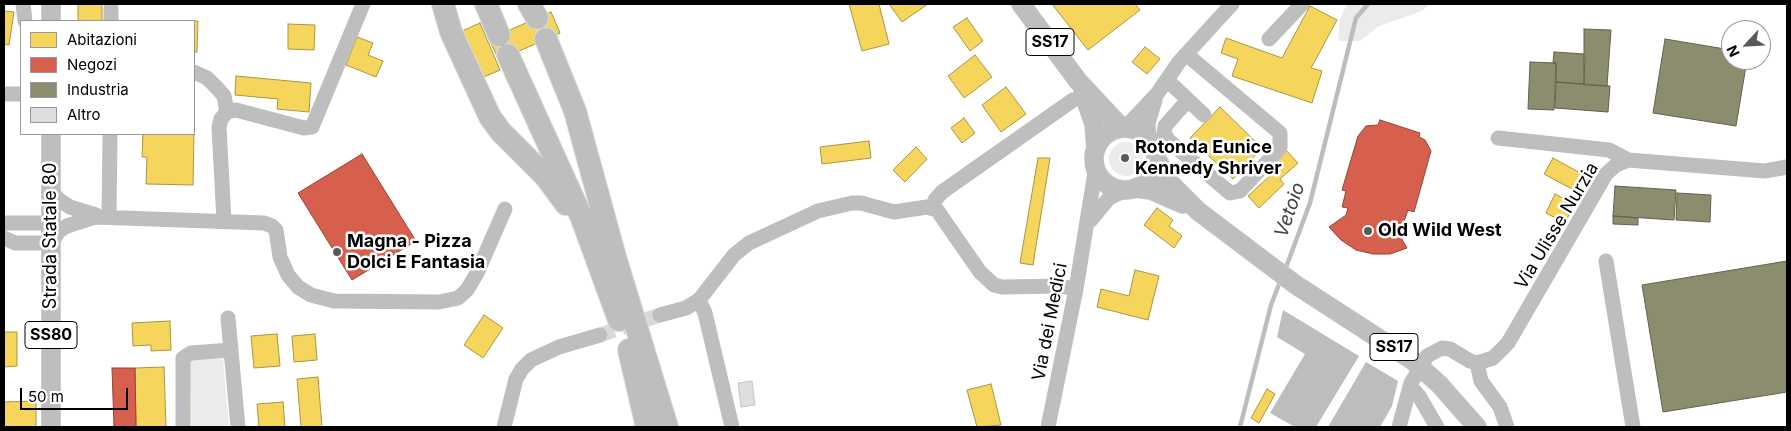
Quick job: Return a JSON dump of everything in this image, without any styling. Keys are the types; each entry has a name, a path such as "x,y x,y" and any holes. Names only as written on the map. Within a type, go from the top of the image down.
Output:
{"highway":[{"path":"442,4 451,32 479,97 490,117 501,132 533,163 558,193 581,226 635,345 665,427"},
{"path":"486,4 499,35"},
{"path":"546,39 575,110 656,427"},
{"path":"508,56 574,201 598,262"},
{"path":"635,345 647,427"}],"main road":[{"path":"50,4 51,20"},
{"name":"SS17","path":"1022,4 1078,80 1123,128 1138,131 1153,149 1169,182 1198,211 1296,285 1393,346 1421,367 1477,427"},
{"name":"SS17","path":"1078,80 1094,124 1096,158 1101,178 1108,184 1162,194 1198,211"},
{"path":"1096,158 1108,134 1123,128"},
{"name":"Strada Statale 80","path":"51,135 51,427"},
{"path":"1131,188 1150,176 1153,149"}],"street":[{"path":"23,4 24,20"},
{"path":"224,221 218,126 221,118 227,112 240,111 304,128 312,127 363,4"},
{"path":"1123,128 1158,94 1186,54 1232,4"},
{"path":"1268,39 1302,4"},
{"path":"1186,54 1280,133 1280,148 1240,191 1230,192 1168,140 1164,133 1165,126 1188,100"},
{"path":"195,72 208,78 224,96 227,112"},
{"path":"1167,80 1204,115"},
{"path":"4,94 20,94"},
{"path":"1153,149 1148,124 1158,94"},
{"path":"933,208 935,200 942,192 1073,100"},
{"path":"107,217 110,135"},
{"path":"1498,138 1609,150 1628,160 1765,171 1787,178"},
{"name":"Via dei Medici","path":"1048,427 1076,289 1096,158"},
{"name":"Via Ulisse Nurzia","path":"1477,363 1493,358 1508,342 1606,174 1616,165 1628,160"},
{"path":"1765,171 1787,167"},
{"name":"Via dei Medici","path":"1087,224 1102,204 1131,188"},
{"path":"51,190 74,216"},
{"path":"660,315 686,308 699,300 743,247 818,211 852,203 861,203 894,212 933,208 941,214 980,272 994,285 1002,287 1060,286 1076,289"},
{"path":"4,223 51,219 60,208 74,216 264,223 274,227 277,232 279,255 283,266 298,287 311,295 334,301 434,303 458,298 467,290 477,273 505,209"},
{"path":"4,238 16,243 51,242 74,216"},
{"path":"1606,261 1634,427"},
{"path":"699,300 705,313 732,427"},
{"path":"228,318 238,427"},
{"path":"504,427 516,379 531,360 559,347 600,335"},
{"path":"1399,427 1410,386 1427,356 1442,348 1450,349 1470,362 1477,363 1481,381 1500,407 1507,427"},
{"path":"183,427 184,356 191,353 231,350"},
{"path":"1410,386 1419,396 1437,427"}],"shaded area":[{"path":"1347,4 1430,4 1422,11 1379,26 1360,41 1338,41 1340,19"},
{"path":"1126,142 1138,147 1143,159 1138,171 1126,176 1114,171 1109,159 1114,147"},
{"path":"1283,310 1359,356 1316,427 1295,427 1270,413 1305,354 1277,337"},
{"path":"223,359 229,427 191,427 190,360"},
{"path":"1366,362 1398,381 1392,406 1380,427 1328,427"}],"building: Abitazioni":[{"path":"78,4 102,4 102,20 78,20"},
{"path":"849,4 879,4 889,44 862,51"},
{"path":"889,4 928,4 902,22"},
{"path":"1052,4 1135,4 1140,10 1088,50"},
{"path":"1310,6 1337,20 1311,68 1322,71 1312,103 1232,76 1238,59 1221,53 1226,38 1282,58"},
{"path":"4,11 14,12 9,45 4,44"},
{"path":"551,12 560,33 499,60 489,39"},
{"path":"967,18 983,41 970,51 953,27"},
{"path":"195,21 198,21 197,52 195,52"},
{"path":"480,23 500,70 479,79 460,32"},
{"path":"288,24 315,25 314,50 288,49"},
{"path":"357,37 373,43 368,55 383,61 376,77 346,65"},
{"path":"1145,47 1160,59 1147,74 1132,62"},
{"path":"975,55 992,77 964,98 948,76"},
{"path":"236,76 311,83 309,112 277,109 278,99 235,95"},
{"path":"1006,87 1026,114 1001,132 982,105"},
{"path":"1220,107 1262,148 1233,179 1190,138"},
{"path":"964,118 975,133 962,143 951,128"},
{"path":"143,135 194,135 193,185 146,184 147,157 142,157"},
{"path":"869,141 871,158 822,164 820,147"},
{"path":"916,147 927,159 905,182 893,170"},
{"path":"1286,150 1298,163 1280,179 1284,184 1259,208 1248,196 1272,174 1266,168"},
{"path":"1038,158 1050,158 1033,265 1020,263"},
{"path":"1553,158 1582,174 1574,190 1544,174"},
{"path":"1555,194 1574,204 1565,223 1546,213"},
{"path":"1157,208 1173,220 1169,226 1182,236 1174,248 1144,225"},
{"path":"1135,270 1159,276 1148,320 1097,307 1101,289 1129,296"},
{"path":"484,315 503,328 483,358 464,345"},
{"path":"170,321 171,350 151,351 151,345 133,346 132,323"},
{"path":"4,332 17,332 17,366 4,367"},
{"path":"277,334 280,366 254,368 251,336"},
{"path":"315,334 317,360 294,362 292,336"},
{"path":"164,367 166,427 136,427 135,368"},
{"path":"318,377 322,427 301,427 297,379"},
{"path":"991,384 1001,425 977,427 967,390"},
{"path":"1267,389 1275,394 1259,423 1251,418"},
{"path":"36,401 36,427 4,427 4,402"},
{"path":"283,402 285,427 259,427 257,404"}],"building: Negozi":[{"path":"1380,120 1420,133 1419,137 1425,140 1431,151 1414,212 1408,210 1403,224 1398,223 1396,229 1407,248 1390,254 1373,254 1356,250 1341,240 1329,227 1346,215 1348,208 1342,207 1346,191 1342,190 1358,136 1366,126 1378,125"},
{"path":"362,154 416,241 352,280 298,193"},
{"path":"112,368 135,368 136,427 114,427"}],"building: Industria":[{"path":"1584,29 1611,30 1607,86 1584,85"},
{"path":"1665,39 1721,48 1721,70 1745,70 1736,126 1653,113"},
{"path":"1554,52 1585,54 1584,84 1556,82 1556,63 1553,63"},
{"path":"1530,62 1556,63 1554,110 1528,109"},
{"path":"1556,82 1610,86 1608,112 1555,108"},
{"path":"1615,186 1676,190 1674,220 1613,216"},
{"path":"1677,193 1711,195 1710,222 1676,220"},
{"path":"1613,216 1638,218 1638,225 1613,224"},
{"path":"1787,261 1787,392 1663,412 1642,285"}],"building: Altro":[{"path":"752,381 755,405 741,407 738,383"}],"waterway":[{"name":"Vetoio","path":"1285,270 1310,203 1356,18 1368,4"},
{"name":"Vetoio","path":"1240,427 1271,305 1281,279"}],"tunnel":[{"path":"600,335 660,315"}],"place":[{"name":"Rotonda Eunice Kennedy Shriver","path":"1125,158"},
{"name":"Old Wild West","path":"1368,231"},
{"name":"Magna - Pizza Dolci E Fantasia","path":"337,252"}]}
